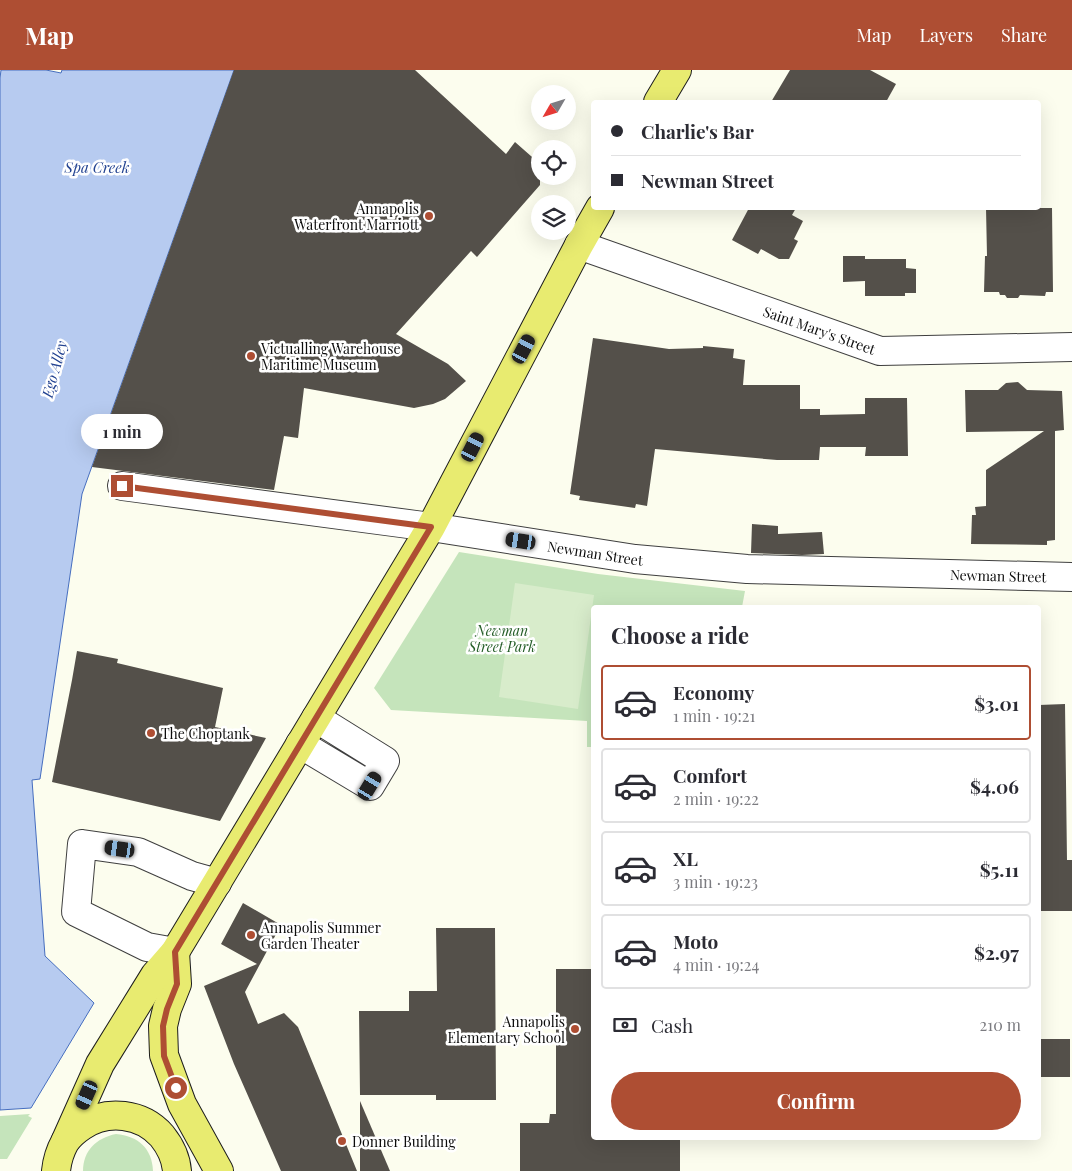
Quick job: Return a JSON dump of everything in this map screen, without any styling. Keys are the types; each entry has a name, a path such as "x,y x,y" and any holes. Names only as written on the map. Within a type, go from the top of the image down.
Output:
{"main road":[{"path":"659,100 677,70"},
{"path":"56,1160 100,1064 155,976 175,952 431,527 579,244 599,210"},
{"path":"175,952 177,984 167,1009 163,1026 164,1056 182,1104 219,1170"},
{"path":"172,1155 182,1104"},
{"path":"56,1160 76,1130 88,1121 102,1116 117,1115 145,1122 157,1131 172,1155 219,1170"}],"street":[{"name":"Saint Mary's Street","path":"579,244 880,351 1072,347"},
{"name":"Newman Street","path":"122,486 431,527 635,559 747,569 1072,577"},
{"path":"300,744 370,786 385,761 316,718"},
{"path":"175,952 142,945 76,912 82,844 138,852 192,876 217,883"}],"green space":[{"name":"Newman Street Park","path":"459,552 598,574 745,591 742,605 591,605 591,747 587,747 587,721 391,710 374,688"},
{"path":"515,583 594,595 593,605 591,605 578,709 499,697"},
{"path":"30,1114 28,1116 32,1118 7,1159 0,1159 0,1116"},
{"path":"116,1134 131,1137 147,1150 153,1171 83,1171 85,1157 92,1146 102,1139"}],"water":[{"name":"Spa Creek","path":"1,70 46,70 61,73 62,70 234,70 82,494 40,779 32,780 45,956 94,1003 31,1108 0,1110 0,78"}],"building":[{"path":"234,70 415,70 506,154 515,142 531,156 531,185 540,185 477,257 471,251 396,334 448,364 466,381 445,399 414,408 304,388 298,438 284,436 274,490 92,467"},
{"path":"790,70 870,70 896,84 887,100 772,100"},
{"path":"1041,208 1052,208 1053,292 1046,292 1045,296 1020,295 1018,298 1007,298 1005,295 1000,295 999,292 984,292 985,256 987,256 986,210 1041,210"},
{"path":"748,210 795,210 792,215 803,221 794,239 798,241 789,259 779,259 761,249 758,254 732,240"},
{"path":"843,256 865,256 865,259 906,259 906,268 916,269 916,293 905,293 905,296 865,296 865,281 843,282"},
{"path":"593,338 669,349 703,348 703,346 734,349 733,358 745,360 743,385 800,385 800,409 820,409 820,415 865,414 865,398 907,398 908,456 865,456 866,447 820,447 819,460 777,460 655,449 647,506 636,504 635,508 579,500 580,496 570,494"},
{"path":"1018,382 1027,390 1062,391 1064,430 1055,431 1055,540 1047,541 1047,545 971,544 972,515 976,515 975,507 986,506 986,470 1044,431 966,432 965,390 998,390 1006,383"},
{"path":"752,524 778,526 778,534 822,532 824,554 751,553"},
{"name":"The Choptank","path":"77,651 118,659 117,663 223,688 215,727 266,738 220,821 52,782"},
{"path":"1065,704 1067,860 1072,860 1072,911 1041,911 1041,705"},
{"path":"243,903 281,925 245,992 258,1024 284,1013 298,1027 357,1171 281,1171 234,1064 204,986 257,964 221,944"},
{"path":"436,928 495,928 496,1100 436,1100 436,1095 360,1095 359,1011 409,1011 409,991 437,991"},
{"name":"Annapolis Elementary School","path":"556,969 591,969 591,1140 680,1140 680,1171 520,1171 520,1123 549,1123 550,1114 556,1114"},
{"path":"1041,1039 1070,1039 1070,1077 1041,1077"},
{"path":"360,1101 390,1171 360,1171"}],"place":[{"name":"Annapolis Waterfront Marriott","path":"429,216"},
{"name":"Victualling Warehouse Maritime Museum","path":"251,356"},
{"name":"The Choptank","path":"151,733"},
{"name":"Annapolis Summer Garden Theater","path":"251,935"},
{"name":"Annapolis Elementary School","path":"575,1029"},
{"name":"Donner Building","path":"342,1141"}],"route":[{"path":"122,486 431,527 175,952 177,984 167,1009 163,1026 164,1056 176,1088"}],"water label":[{"name":"Ego Alley","path":"54,369"}]}
